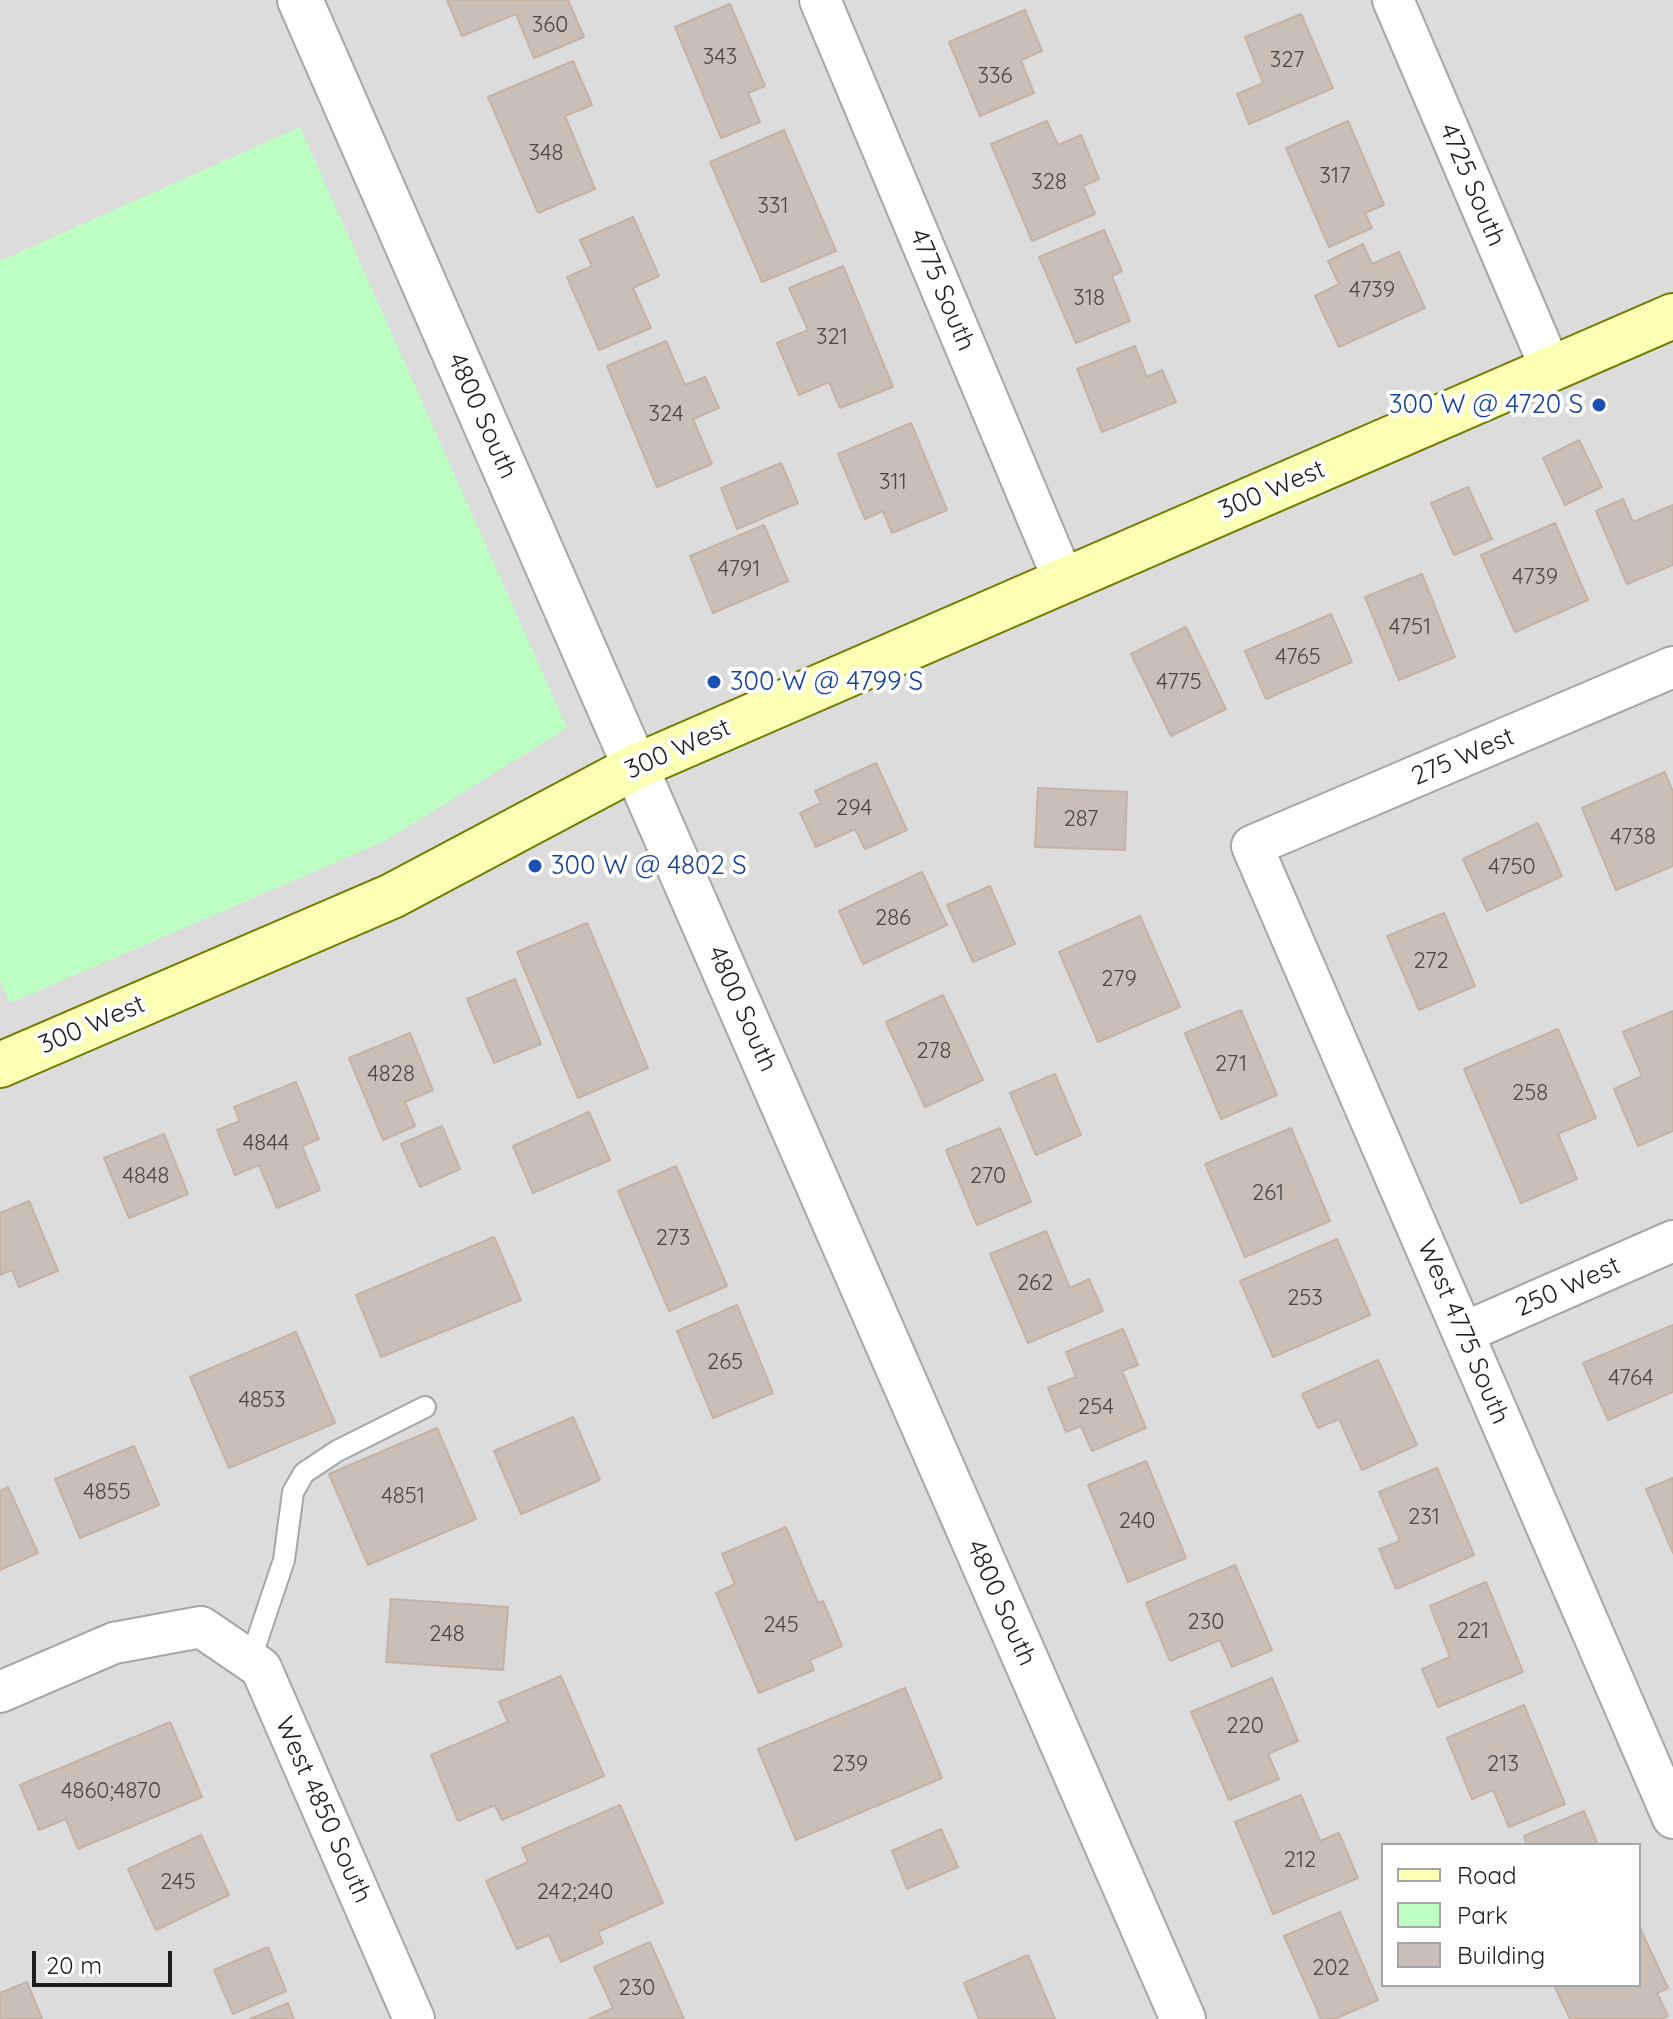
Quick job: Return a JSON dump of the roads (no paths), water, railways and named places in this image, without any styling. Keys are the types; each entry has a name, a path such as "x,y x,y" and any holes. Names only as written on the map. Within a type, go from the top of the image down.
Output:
{"main road":[{"name":"300 West","path":"0,1065 392,896 635,767 1673,316"}],"street":[{"name":"4800 South","path":"300,0 1183,2019"},
{"name":"4775 South","path":"820,0 1064,581"},
{"name":"4725 South","path":"1393,0 1551,369"},
{"name":"275 West","path":"1252,846 1673,667"},
{"name":"West 4775 South","path":"1252,846 1670,1805"},
{"name":"250 West","path":"1463,1333 1673,1241"},
{"name":"West 4850 South","path":"0,1692 114,1643 201,1627 261,1668 414,2019"}],"lane":[{"path":"250,1661 284,1560 293,1492 304,1473 337,1451 425,1407"}],"place":[{"name":"300 W @ 4720 S","path":"1599,405"},
{"name":"300 W @ 4799 S","path":"714,682"},
{"name":"300 W @ 4802 S","path":"535,866"}]}
